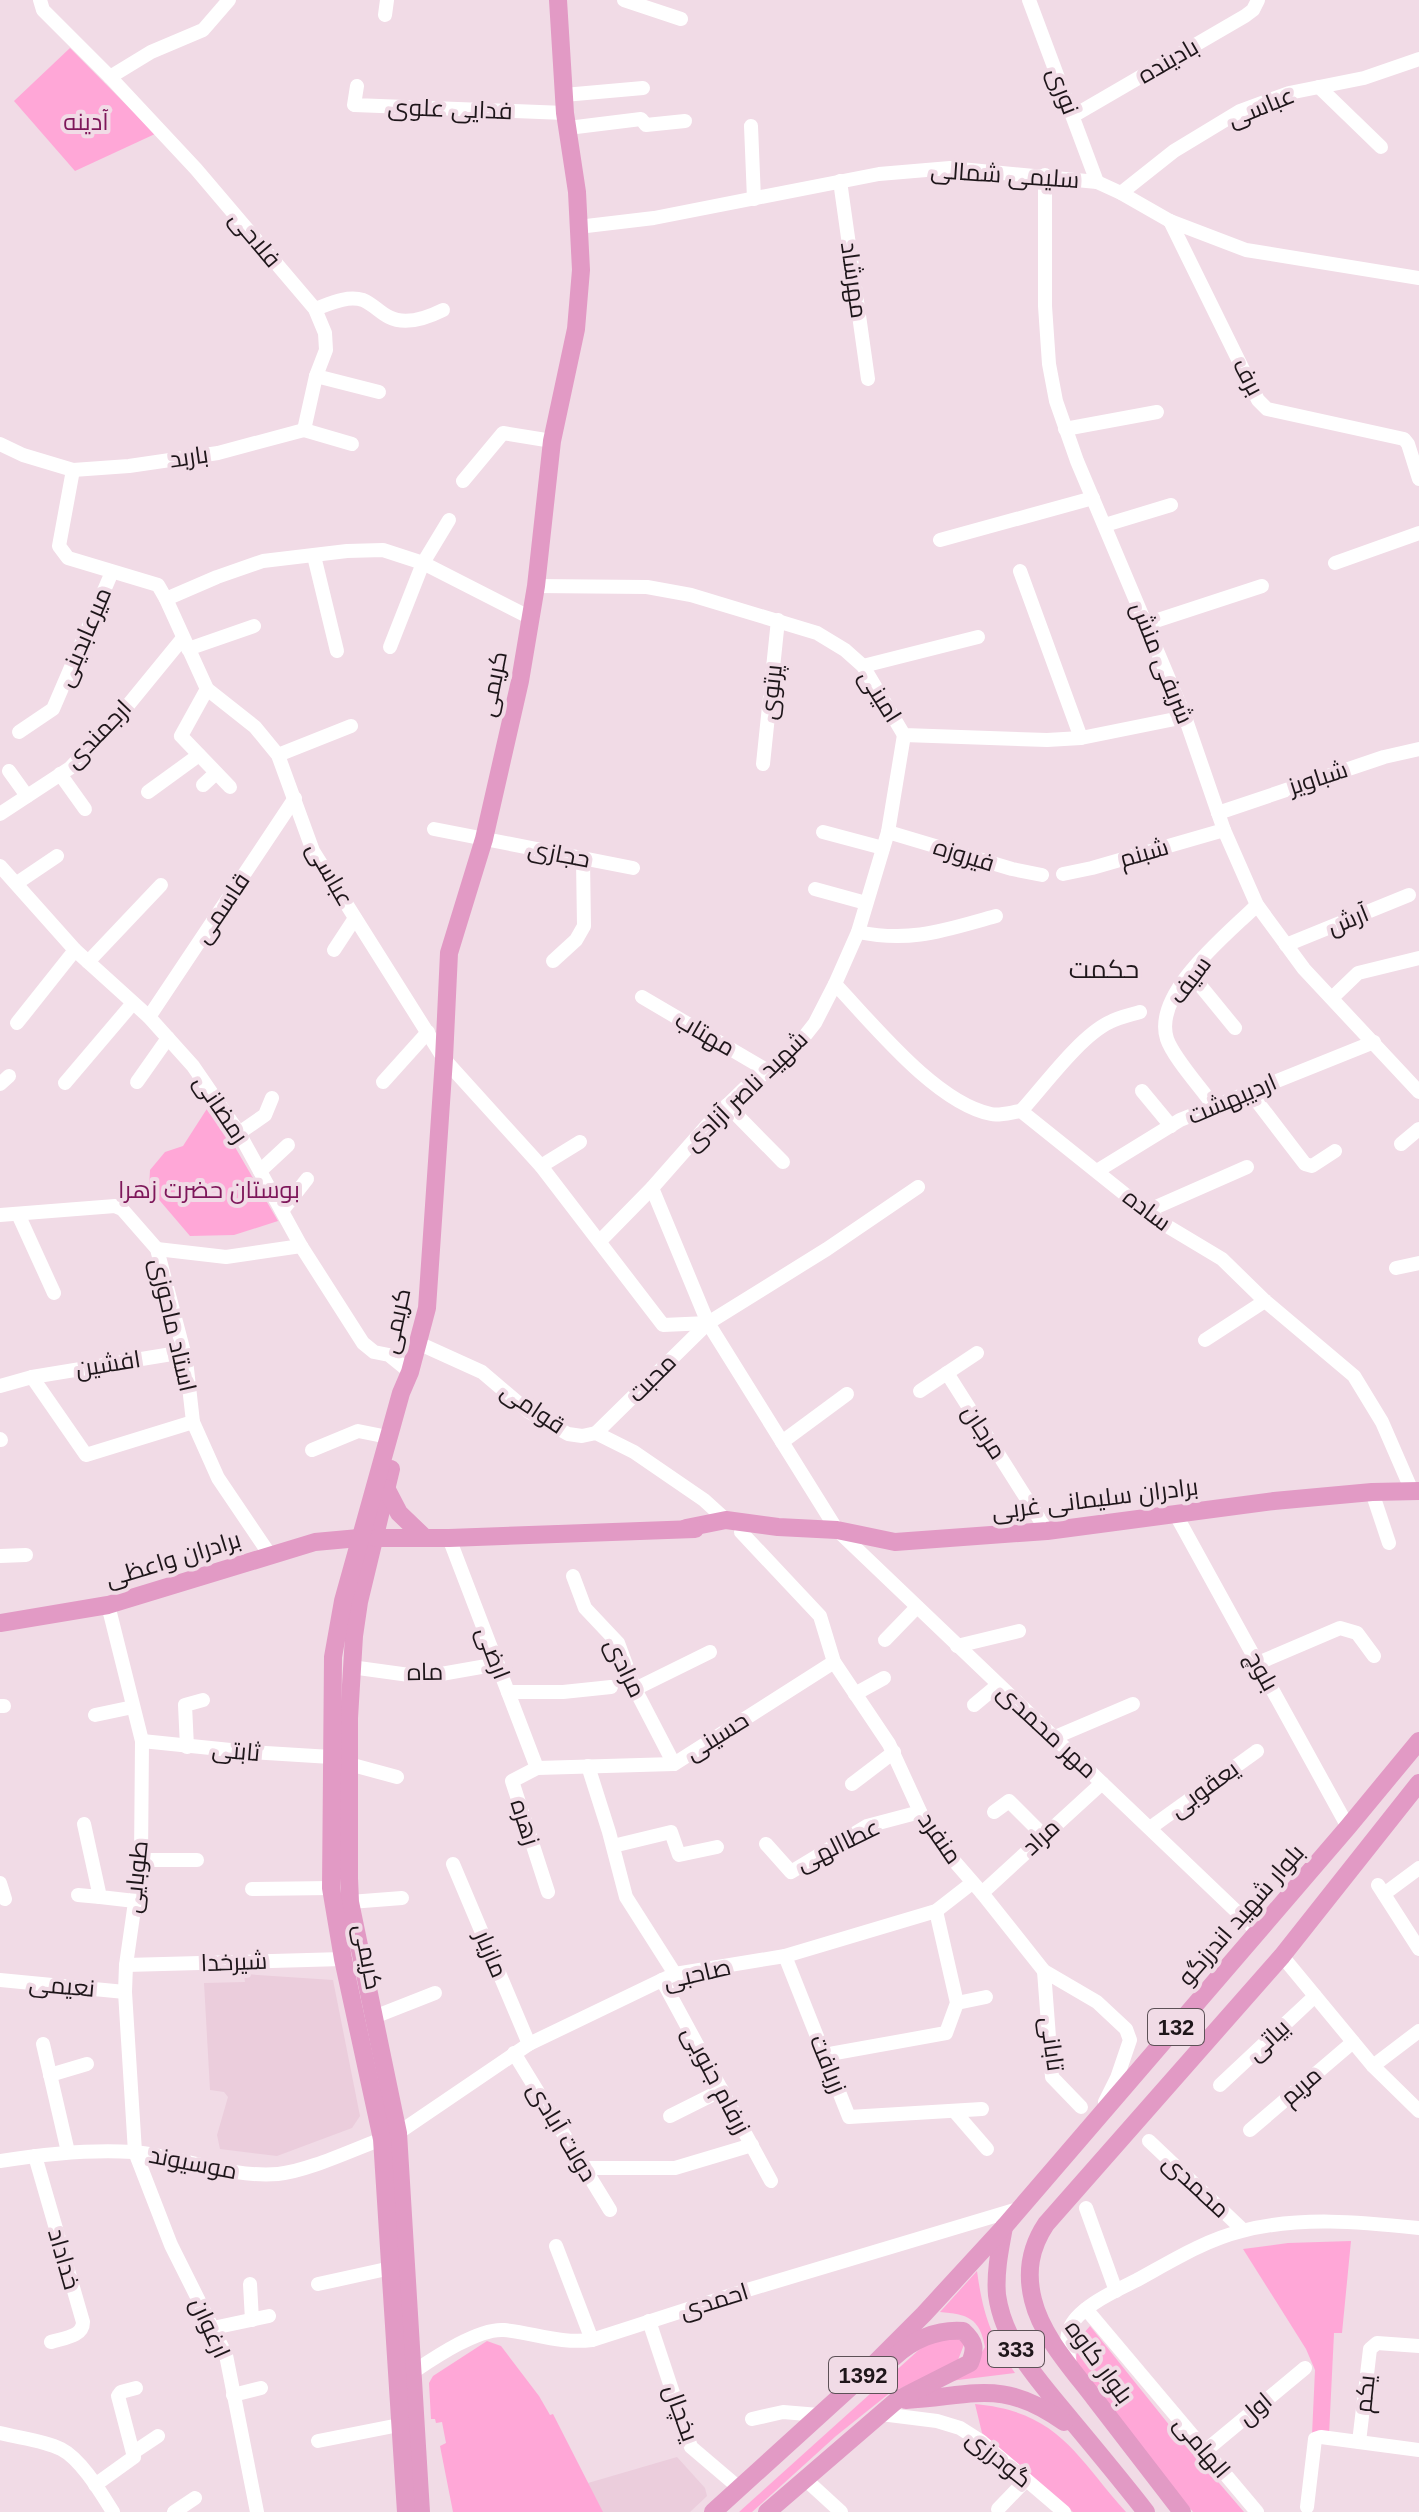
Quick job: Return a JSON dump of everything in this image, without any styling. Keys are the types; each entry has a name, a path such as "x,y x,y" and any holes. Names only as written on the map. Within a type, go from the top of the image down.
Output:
{"main road":[{"name":"کریمی","path":"421,2512 413,2372 390,2136 374,2017 350,1902 351,1667 368,1538 388,1437 427,1308 449,953 484,839 520,681 536,586 552,441 576,329 581,270 577,192 566,112 558,0"},
{"name":"کریمی","path":"406,2512 391,2268 390,2136 343,1959 331,1888 331,1757 333,1657 343,1601 386,1488 407,1410 410,1372"},
{"path":"386,1488 399,1513 424,1537"},
{"name":"برادران سلیمانی غربی","path":"686,1528 726,1520 837,1530 895,1542 1047,1531 1274,1501 1416,1491"},
{"name":"برادران سلیمانی غربی","path":"368,1538 449,1538 686,1528 741,1532 778,1527"},
{"name":"برادران واعظی","path":"0,1623 108,1605 315,1542 368,1538"},
{"name":"بلوار شهید اندرزگو","path":"1004,2227 1419,1741"},
{"name":"132","path":"1046,2224 1282,1956 1419,1783"},
{"path":"1192,2008 1193,2019 1201,2033 1209,2036 1216,2032"},
{"path":"1151,2056 1164,2048 1175,2048 1183,2055 1183,2070"},
{"name":"بلوار کاوه","path":"1046,2224 1035,2240 1031,2254 1030,2285 1039,2316 1070,2366 1182,2512"},
{"name":"1392","path":"713,2512 855,2383 1004,2227"},
{"name":"333","path":"1004,2227 998,2258 997,2294 1007,2329 1024,2362 1146,2512"},
{"path":"855,2383 878,2372 898,2353 933,2334 963,2331 972,2340 975,2350 970,2363 897,2400"},
{"path":"897,2400 974,2392 997,2392 1019,2397 1047,2410 1094,2448"},
{"name":"1392","path":"767,2512 897,2400"}],"street":[{"name":"فلاحی","path":"40,0 43,10 196,169 315,309 325,333 326,350 316,376 304,430"},
{"path":"110,77 151,52 203,30 229,0"},
{"path":"624,0 681,19"},
{"name":"نوری","path":"1029,0 1097,182"},
{"name":"بادینده","path":"1073,116 1245,16 1253,10 1258,0"},
{"name":"عباسی","path":"1121,193 1174,151 1240,111 1289,93 1364,78 1419,59"},
{"name":"فدایی علوی","path":"357,86 354,105 566,112"},
{"path":"1319,87 1381,147"},
{"path":"566,112 643,88"},
{"path":"566,112 641,119 646,125 685,121"},
{"path":"751,126 754,199"},
{"name":"سلیمی شمالی","path":"578,227 654,218 879,174 935,169 1045,175 1097,182 1170,221 1246,250 1419,278"},
{"name":"شریفی منش","path":"1045,175 1045,306 1049,364 1056,401 1093,498 1185,717 1224,830 1257,905 1286,945 1304,969 1419,1092"},
{"name":"مهرشاد","path":"840,181 868,379"},
{"name":"برف","path":"1170,221 1258,400 1267,409 1404,439 1419,479"},
{"path":"315,309 344,299 361,299 390,318 410,321 443,310"},
{"path":"316,376 379,392"},
{"path":"1065,429 1157,412"},
{"path":"304,430 352,444"},
{"name":"باربد","path":"73,470 129,466 218,453 304,430"},
{"path":"463,481 503,433 552,441"},
{"path":"0,444 23,455 73,470 59,546 68,558 158,585 166,599 263,561 383,550 423,563 529,617"},
{"path":"940,540 1093,498"},
{"path":"1105,525 1171,505"},
{"path":"390,647 423,563 449,520"},
{"path":"1335,563 1419,533"},
{"path":"314,556 337,651"},
{"path":"1020,571 1081,738"},
{"name":"میرعابدینی","path":"19,732 53,709 112,572"},
{"name":"امینی","path":"536,586 647,587 691,595 817,633 845,650 863,666 904,735 1017,740 1081,738 1185,717"},
{"path":"1146,624 1262,586"},
{"name":"عباسی","path":"166,599 207,689 255,727 278,755 313,851 444,1059 541,1166 663,1325 708,1323"},
{"name":"پرتوی","path":"763,764 778,620"},
{"path":"185,644 254,626"},
{"path":"863,666 978,637"},
{"name":"ارجمندی","path":"0,814 70,768 185,644"},
{"path":"207,689 181,736 230,787"},
{"path":"278,755 351,726"},
{"name":"شهید ناصر آزادی","path":"600,1241 727,1105 748,1085 789,1056 815,1023 858,932 888,832 904,735"},
{"name":"شباویز","path":"1218,813 1370,761 1419,749"},
{"path":"148,792 199,755"},
{"path":"9,771 27,796"},
{"path":"203,785 216,773"},
{"path":"60,774 85,809"},
{"name":"قاسمی","path":"149,1017 295,798"},
{"name":"حجازی","path":"434,829 633,868"},
{"name":"شبنم","path":"1063,874 1224,830"},
{"path":"823,832 883,848"},
{"name":"فیروزه","path":"888,832 1042,875"},
{"path":"17,883 57,856"},
{"path":"553,961 576,940 584,926 583,860"},
{"name":"رمضانی","path":"0,866 75,950 149,1017 193,1066 239,1133 301,1246 363,1343 374,1352 389,1355 410,1372"},
{"path":"88,962 161,885"},
{"path":"815,889 866,903"},
{"name":"آرش","path":"1286,945 1409,895"},
{"name":"سیف","path":"1213,1105 1169,1044 1166,1013 1174,994 1190,973 1257,905"},
{"path":"858,932 905,938 996,916"},
{"path":"334,950 355,918"},
{"path":"17,1023 75,950"},
{"path":"1332,998 1358,973 1419,958"},
{"path":"1190,973 1235,1028"},
{"path":"835,984 907,1060 944,1091 972,1108 993,1115 1021,1111 1098,1029 1108,1022 1140,1012"},
{"name":"مهتاب","path":"642,997 768,1071"},
{"path":"65,1083 133,1003"},
{"path":"383,1082 428,1032"},
{"path":"137,1082 168,1038"},
{"name":"اردیبهشت","path":"1097,1171 1171,1126 1213,1105 1374,1042"},
{"path":"1142,1091 1171,1126"},
{"path":"1249,1091 1305,1164 1312,1166 1335,1151"},
{"path":"239,1133 265,1115 272,1098"},
{"path":"727,1105 783,1162"},
{"name":"ساده","path":"1021,1111 1167,1226 1222,1259 1265,1301 1354,1376 1382,1422 1416,1491"},
{"path":"1401,1144 1419,1129"},
{"path":"541,1166 580,1142"},
{"path":"260,1171 288,1145"},
{"path":"1147,1211 1247,1167"},
{"path":"282,1211 307,1179"},
{"path":"708,1323 827,1249 918,1187"},
{"path":"652,1188 708,1323 837,1530"},
{"name":"استاد ماحوزی","path":"0,1215 115,1206 122,1209 157,1249 184,1352 193,1422 218,1478 270,1555"},
{"path":"18,1214 54,1293"},
{"path":"157,1249 226,1257 301,1246"},
{"path":"1396,1268 1419,1263"},
{"path":"1205,1340 1265,1301"},
{"name":"محبت","path":"596,1433 708,1323"},
{"name":"قوامی","path":"418,1343 482,1372 529,1412 568,1434 582,1436 596,1433 634,1452 726,1520"},
{"name":"افشین","path":"0,1386 32,1377 184,1352"},
{"path":"920,1391 977,1353"},
{"name":"مرجان","path":"947,1373 1047,1531"},
{"path":"32,1377 86,1455 193,1422"},
{"path":"782,1442 847,1394"},
{"path":"312,1450 358,1431 388,1437"},
{"path":"1372,1492 1389,1543"},
{"name":"بلوچ","path":"1176,1515 1348,1827"},
{"name":"مهر محمدی","path":"837,1530 1258,1932"},
{"name":"منفرد","path":"741,1532 820,1616 834,1662 894,1752 928,1829 1044,1971 1097,2002 1122,2023 1130,2035 1117,2078 1095,2121"},
{"name":"ارضی","path":"449,1538 537,1768"},
{"path":"0,1556 26,1555"},
{"name":"مرادی","path":"573,1576 585,1608 618,1643 635,1689 674,1764"},
{"name":"طوبایی","path":"108,1605 142,1741 141,1860 125,1992 135,2152"},
{"path":"885,1640 917,1607"},
{"path":"1258,1663 1340,1628 1357,1633 1374,1656"},
{"path":"957,1646 1019,1631"},
{"path":"635,1689 710,1652"},
{"name":"حسینی","path":"537,1768 674,1764 834,1662"},
{"name":"ماه","path":"351,1667 424,1677 498,1664"},
{"path":"855,1694 884,1678"},
{"path":"974,1705 998,1685"},
{"path":"508,1692 563,1692 611,1687"},
{"path":"187,1747 185,1705 203,1700"},
{"path":"1053,1738 1133,1704"},
{"path":"95,1715 133,1707"},
{"name":"ثابتی","path":"142,1741 331,1757"},
{"name":"یعقوبی","path":"1150,1828 1257,1751"},
{"path":"852,1784 894,1752"},
{"path":"349,1764 397,1777"},
{"name":"زرفام جنوبی","path":"588,1766 626,1897 771,2181"},
{"name":"زهره","path":"537,1768 512,1781 548,1892"},
{"name":"مراد","path":"977,1888 1102,1783"},
{"path":"994,1812 1009,1801 1043,1835"},
{"name":"عطاالهی","path":"766,1844 791,1872 867,1826 920,1812"},
{"path":"84,1824 100,1897"},
{"path":"613,1846 671,1832 679,1855 717,1847"},
{"path":"141,1860 197,1860"},
{"name":"مازیار","path":"453,1864 529,2044"},
{"path":"1417,1941 1381,1890 1419,1868"},
{"path":"0,1883 5,1899"},
{"path":"252,1889 331,1888"},
{"name":"صاحبی","path":"390,2136 529,2044 669,1977 785,1956 936,1911 977,1888"},
{"path":"78,1895 135,1901"},
{"path":"350,1902 402,1898"},
{"path":"824,2055 946,2033 957,2003 936,1911"},
{"name":"زربافت","path":"785,1956 849,2117 982,2109"},
{"path":"1282,1956 1373,2066 1419,2111"},
{"name":"شیرخدا","path":"126,1965 343,1959"},
{"name":"تابانی","path":"1044,1971 1052,2077 1081,2107"},
{"name":"نعیمی","path":"0,1980 125,1992"},
{"path":"374,2017 435,1993"},
{"name":"بیاتی","path":"1220,2085 1315,1996"},
{"path":"957,2003 986,1997"},
{"path":"1373,2066 1419,2031"},
{"name":"مریم","path":"1250,2130 1353,2042"},
{"path":"43,2044 68,2152"},
{"name":"دولت آبادی","path":"514,2053 610,2210"},
{"path":"50,2075 87,2064"},
{"path":"670,2116 722,2090"},
{"path":"955,2112 987,2149"},
{"name":"موسیوند","path":"0,2161 68,2152 135,2152 240,2174 280,2174 390,2136"},
{"name":"محمدی","path":"1149,2141 1243,2230"},
{"path":"584,2168 675,2168 752,2145"},
{"name":"ارغوان","path":"135,2152 171,2245 226,2355 257,2512"},
{"name":"خداداد","path":"35,2156 83,2322 79,2333 51,2342"},
{"path":"1086,2208 1116,2291"},
{"name":"احمدی","path":"413,2372 471,2338 501,2329 536,2337 578,2342 592,2340 1019,2209"},
{"path":"1070,2366 1068,2332 1086,2309 1185,2255 1243,2230 1293,2223 1358,2222 1419,2228"},
{"path":"556,2246 592,2340"},
{"path":"318,2284 391,2268"},
{"path":"250,2284 252,2320"},
{"name":"الهامی","path":"1086,2309 1257,2512"},
{"path":"213,2328 269,2316"},
{"name":"یخچال","path":"649,2321 691,2447 738,2487"},
{"name":"یکم","path":"1359,2442 1370,2349 1377,2343 1419,2346"},
{"name":"اول","path":"1205,2451 1305,2368"},
{"path":"134,2452 118,2396 121,2392 136,2388"},
{"path":"233,2395 261,2388"},
{"path":"752,2419 783,2412 819,2415"},
{"name":"گودرزی","path":"881,2414 937,2421 960,2428 982,2442 1064,2512"},
{"path":"318,2441 399,2425"},
{"path":"0,2433 63,2450 95,2485 113,2512"},
{"path":"95,2485 130,2461 134,2452 158,2436"},
{"path":"1307,2507 1315,2439 1321,2437 1419,2450"},
{"path":"805,2479 841,2512"},
{"path":"998,2509 1026,2480"},
{"path":"174,2512 195,2498"}],"shaded area":[{"path":"244,1974 333,1980 360,2116 352,2128 277,2156 220,2149 217,2135 228,2097 224,2092 210,2090 204,1983 245,1982"},
{"path":"677,2457 705,2488 707,2496 690,2512 602,2512 588,2483"}],"green space":[{"name":"آدینه","path":"70,48 155,134 75,171 14,101"},
{"name":"بوستان حضرت زهرا","path":"210,1104 278,1221 234,1235 190,1236 149,1188 150,1170 165,1152 183,1146"},
{"path":"1351,2241 1342,2333 1334,2333 1329,2435 1312,2435 1315,2370 1306,2349 1243,2249 1288,2243"},
{"path":"977,2271 989,2325 1015,2373 950,2381 975,2364 985,2347 980,2330 971,2319 940,2312"},
{"path":"1090,2326 1244,2512 1193,2512 1076,2362 1077,2341"},
{"path":"943,2333 965,2342 958,2360 928,2377 891,2392 836,2436 752,2512 739,2512 931,2339"},
{"path":"487,2341 501,2346 550,2415 553,2414 603,2512 453,2512 440,2446 446,2443 442,2422 436,2423 435,2419 431,2419 429,2383 433,2376"},
{"path":"975,2404 1027,2416 1046,2427 1078,2455 1126,2512 1073,2512 982,2433"}],"district":[{"name":"حکمت","path":"1104,969"}]}
